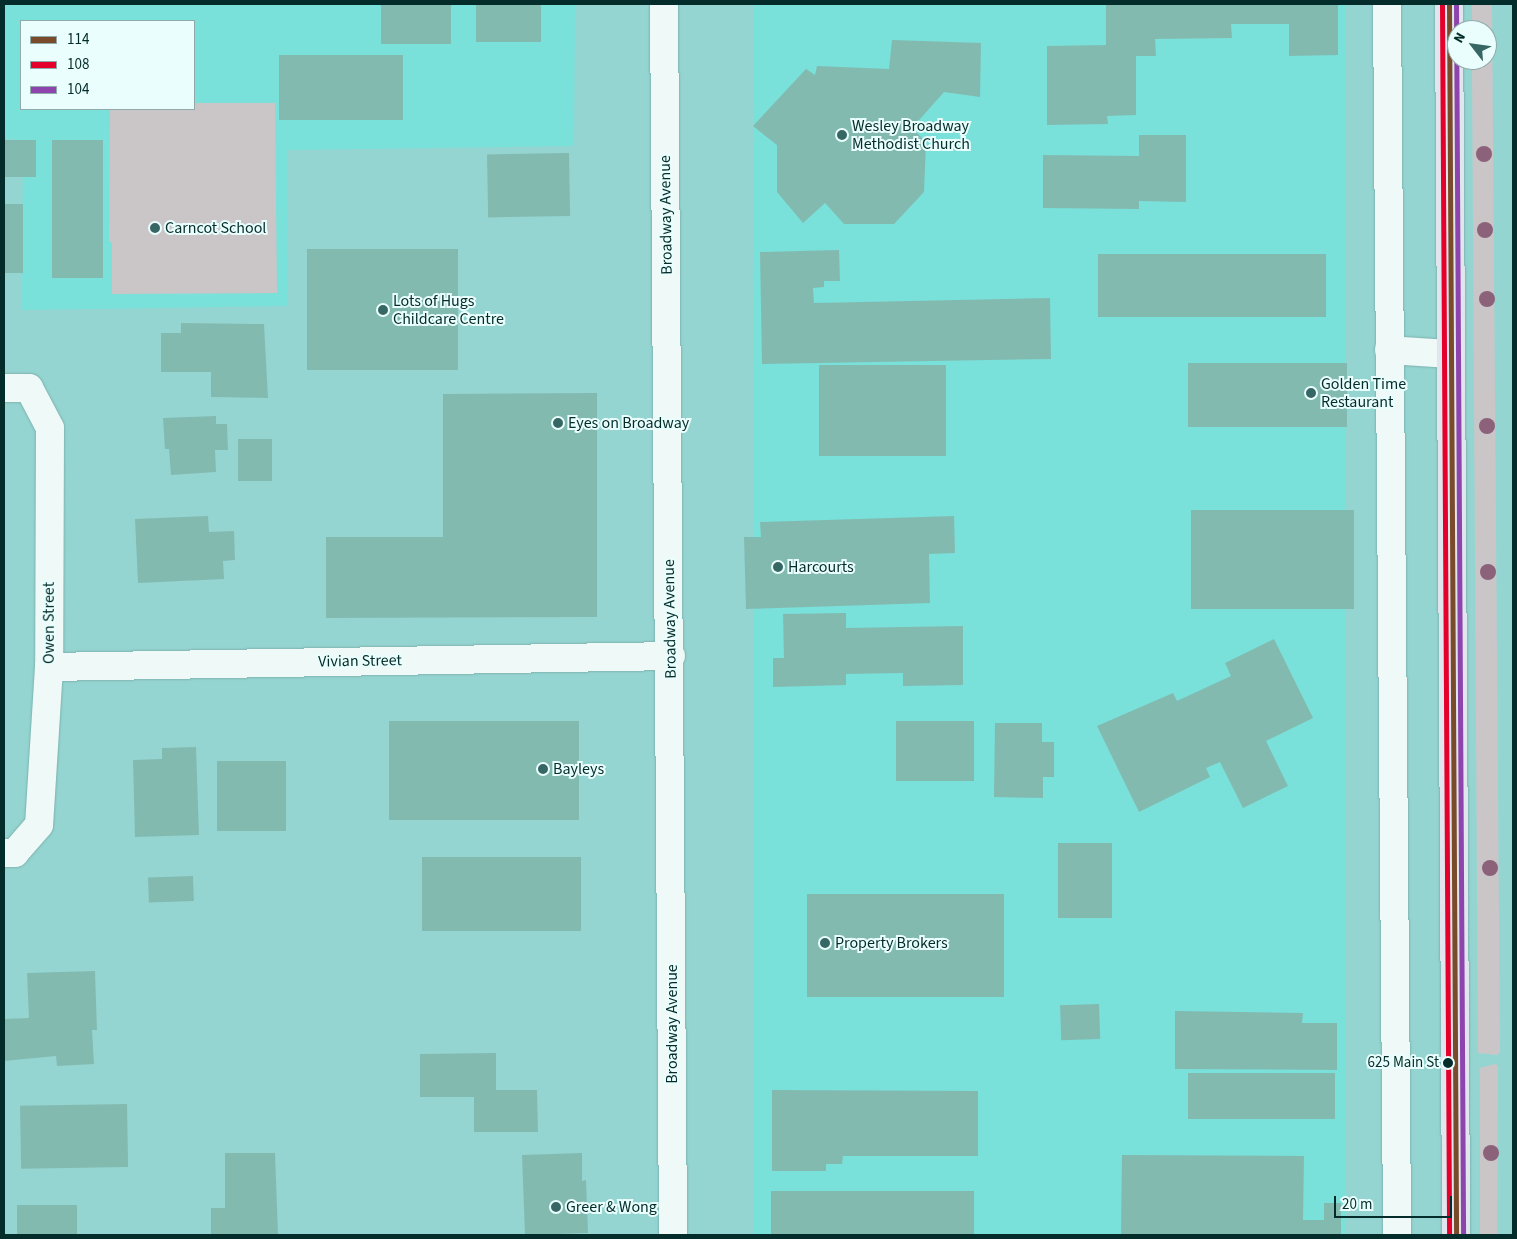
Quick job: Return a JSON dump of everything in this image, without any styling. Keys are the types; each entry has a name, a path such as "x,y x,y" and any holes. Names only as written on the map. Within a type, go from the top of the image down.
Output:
{"highway":[{"path":"1449,4 1456,1235"}],"street":[{"name":"Broadway Avenue","path":"664,4 671,656 673,1235"},
{"path":"1387,4 1397,1235"},
{"path":"1389,350 1451,354"},
{"name":"Owen Street","path":"9,853 40,826 49,667 50,428 16,388"},
{"name":"Vivian Street","path":"49,667 671,656"}],"shaded area":[{"name":"Carncot School","path":"4,4 575,4 574,146 287,150 287,306 22,310 23,140 4,139"},
{"path":"754,4 1345,4 1345,1235 754,1235"},
{"path":"1472,4 1492,4 1492,20 1472,20"},
{"path":"1472,70 1493,70 1500,1052 1497,1055 1478,1053"},
{"path":"195,103 275,103 277,293 112,294 112,242 109,242 110,110 195,110"},
{"path":"1495,1064 1498,1066 1497,1235 1480,1235 1480,1068"}],"building":[{"path":"381,4 451,4 451,44 381,44"},
{"path":"476,4 541,4 541,42 476,42"},
{"path":"1106,4 1338,4 1338,55 1289,56 1289,24 1231,24 1232,38 1155,39 1156,56 1136,56 1136,115 1107,116 1108,124 1047,125 1047,46 1106,45"},
{"name":"Wesley Broadway Methodist Church","path":"892,40 981,43 980,97 944,92 912,128 926,142 924,192 894,224 844,224 825,203 803,223 777,192 777,145 753,126 806,69 815,75 817,66 889,69"},
{"path":"279,55 403,55 403,120 279,120"},
{"path":"1139,135 1186,135 1186,202 1139,201 1139,209 1043,208 1043,155 1139,156"},
{"path":"4,140 36,140 36,177 4,177"},
{"path":"52,140 103,140 103,278 52,278"},
{"path":"569,153 570,216 488,217 487,154"},
{"path":"4,204 23,204 23,273 4,273"},
{"name":"Lots of Hugs Childcare Centre","path":"307,249 458,249 458,370 307,370"},
{"path":"839,250 840,281 824,281 824,287 813,288 814,303 1050,298 1051,359 762,364 760,252"},
{"path":"1098,254 1326,254 1326,317 1098,317"},
{"path":"181,323 264,324 268,398 211,397 211,372 161,372 161,333 181,333"},
{"path":"1188,363 1347,363 1347,427 1188,427"},
{"path":"819,365 946,365 946,456 819,456"},
{"path":"597,393 597,617 326,618 326,537 443,537 443,394"},
{"path":"216,416 216,424 227,424 228,450 215,450 216,472 171,475 169,449 165,449 163,418"},
{"path":"238,439 272,439 272,481 238,481"},
{"path":"1191,510 1354,510 1354,609 1191,609"},
{"path":"208,516 209,532 234,531 235,560 223,561 224,579 138,583 135,519"},
{"path":"954,516 955,553 929,554 930,603 746,609 744,537 761,537 760,522"},
{"path":"846,613 846,628 963,626 963,685 903,686 903,673 846,674 846,685 773,687 773,658 784,658 783,614"},
{"path":"1274,639 1313,718 1266,741 1288,786 1243,808 1220,762 1206,768 1210,777 1139,812 1097,726 1173,693 1177,701 1231,676 1225,663"},
{"path":"389,721 579,721 579,820 389,820"},
{"path":"896,721 974,721 974,781 896,781"},
{"path":"995,723 1042,723 1042,742 1054,742 1054,777 1043,777 1043,798 994,797"},
{"path":"196,747 199,835 135,837 133,760 162,759 162,748"},
{"path":"217,761 286,761 286,831 217,831"},
{"path":"1058,843 1112,843 1112,918 1058,918"},
{"path":"422,857 581,857 581,931 422,931"},
{"path":"193,876 194,901 149,903 148,878"},
{"path":"807,894 1004,894 1004,997 807,997"},
{"path":"95,971 97,1030 92,1030 94,1064 57,1066 56,1056 4,1061 4,1019 29,1018 27,973"},
{"path":"1099,1004 1100,1039 1061,1040 1060,1005"},
{"path":"1175,1011 1303,1013 1302,1023 1337,1023 1337,1070 1175,1069"},
{"path":"496,1053 496,1090 537,1090 538,1132 474,1132 474,1097 420,1097 420,1054"},
{"path":"1188,1073 1335,1073 1335,1119 1188,1119"},
{"path":"772,1090 978,1091 978,1156 843,1156 842,1164 826,1164 826,1171 772,1171"},
{"path":"127,1104 128,1167 21,1169 20,1106"},
{"path":"225,1153 275,1153 278,1235 211,1234 211,1208 225,1208"},
{"name":"Greer & Wong","path":"582,1153 582,1181 586,1180 588,1233 525,1235 522,1155"},
{"path":"1122,1155 1304,1156 1303,1220 1324,1220 1324,1203 1341,1203 1341,1235 1121,1235"},
{"path":"771,1191 974,1191 974,1235 771,1235"},
{"path":"17,1205 77,1205 77,1235 17,1235"}],"transit line":[{"name":"108","path":"1442,4 1449,1235"},
{"name":"114","path":"1449,4 1456,1235"},
{"name":"104","path":"1456,4 1463,1235"}],"place":[{"name":"Wesley Broadway Methodist Church","path":"842,135"},
{"name":"Carncot School","path":"155,228"},
{"name":"Lots of Hugs Childcare Centre","path":"383,310"},
{"name":"Golden Time Restaurant","path":"1311,393"},
{"name":"Eyes on Broadway","path":"558,423"},
{"name":"Harcourts","path":"778,567"},
{"name":"Bayleys","path":"543,769"},
{"name":"Property Brokers","path":"825,943"},
{"name":"625 Main St","path":"1448,1063"},
{"name":"Greer & Wong","path":"556,1207"}]}
